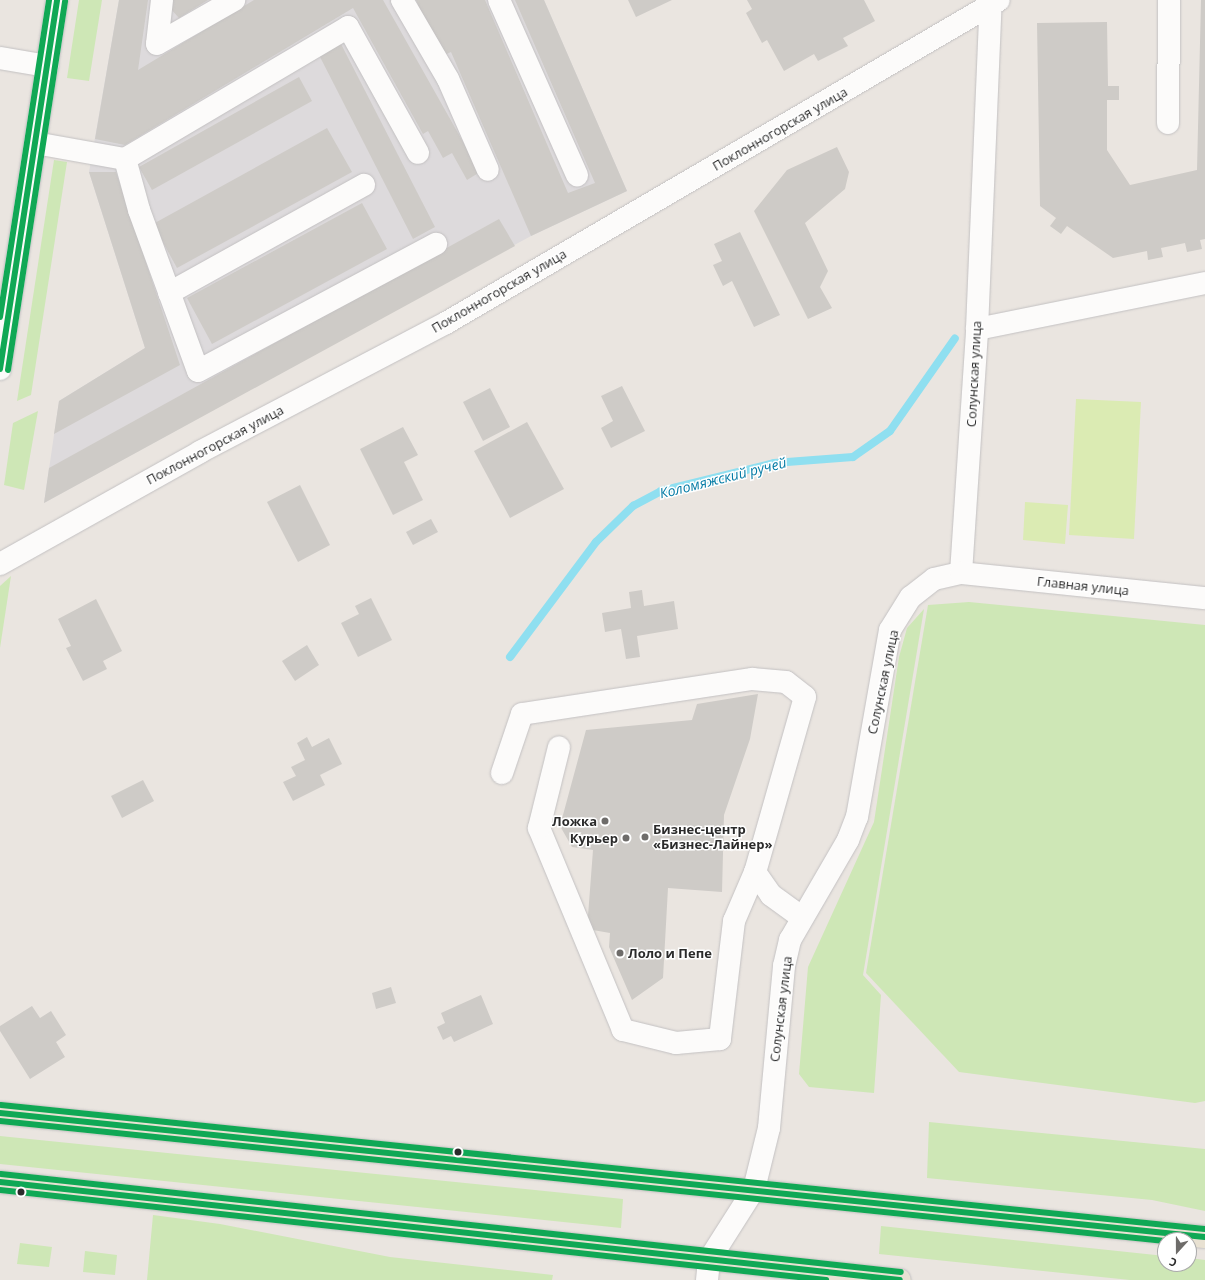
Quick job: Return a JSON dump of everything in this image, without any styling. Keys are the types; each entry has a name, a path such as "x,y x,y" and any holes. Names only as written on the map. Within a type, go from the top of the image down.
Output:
{"main road":[{"path":"0,1113 754,1189 1205,1237"},
{"path":"0,1182 708,1270 900,1280"}],"street":[{"path":"0,369 57,0"},
{"path":"162,0 157,44 234,0"},
{"path":"402,0 421,37 448,79 488,170"},
{"path":"499,0 577,175"},
{"path":"1168,124 1169,0"},
{"name":"Солунская улица","path":"708,1270 754,1189 769,1128 784,966 790,940 801,917 848,840 857,817 890,630 911,597 934,579 961,573 977,329 994,1"},
{"name":"Поклонногорская улица","path":"0,564 200,452 446,322 994,1"},
{"path":"35,143 125,159 348,27 418,153"},
{"path":"0,58 47,66"},
{"path":"125,159 139,210 198,371 436,244"},
{"path":"169,293 364,185"},
{"path":"977,329 1205,283"},
{"name":"Главная улица","path":"961,573 1205,598"},
{"path":"502,772 522,714 752,679 786,682 805,697 755,872 734,921 720,1039 676,1043 623,1030 539,828 559,747"},
{"path":"755,872 771,895 801,917"}],"shaded area":[{"path":"119,0 544,0 627,191 531,236 44,503 59,401 145,348 89,172"}],"green space":[{"path":"79,0 102,0 89,81 67,78"},
{"path":"54,160 67,162 31,395 17,401"},
{"path":"1076,399 1141,402 1134,539 1069,535"},
{"path":"38,411 24,490 4,485 13,423"},
{"path":"1025,502 1068,505 1065,544 1023,540"},
{"path":"11,576 0,648 0,586"},
{"path":"969,602 1205,625 1205,1101 1195,1103 959,1072 866,973 928,605"},
{"path":"924,609 863,975 881,995 874,1093 809,1087 799,1074 808,967 874,822 899,657 907,628"},
{"path":"929,1122 1205,1149 1205,1211 1152,1200 927,1178"},
{"path":"0,1136 623,1199 621,1228 0,1164"},
{"path":"153,1215 220,1224 390,1257 553,1275 552,1280 147,1280"},
{"path":"881,1226 1157,1255 1157,1272 1197,1272 1197,1259 1205,1260 1205,1280 1130,1280 879,1254"},
{"path":"20,1243 52,1247 49,1267 17,1264"},
{"path":"85,1251 117,1255 115,1275 83,1272"}],"building":[{"path":"119,0 148,0 138,70 254,0 383,0 480,172 467,180 452,153 443,158 428,131 423,134 353,8 125,145 95,139"},
{"path":"171,0 208,0 179,18 169,7"},
{"path":"416,0 485,0 568,193 595,183 515,0 544,0 627,191 531,236 451,52 440,57"},
{"path":"628,0 672,0 636,17"},
{"path":"747,0 864,0 875,21 843,38 848,46 818,61 814,54 784,71 767,40 762,43 746,13 752,9"},
{"path":"1201,0 1205,0 1205,239 1200,240 1202,249 1187,252 1185,243 1161,248 1163,257 1148,260 1147,251 1113,258 1067,226 1061,234 1050,226 1056,218 1040,206 1037,23 1107,22 1108,86 1119,86 1119,100 1107,100 1107,150 1130,185 1197,170"},
{"path":"340,42 435,227 413,239 318,53"},
{"path":"299,77 312,101 152,190 139,167"},
{"path":"327,128 352,172 177,268 153,224"},
{"path":"837,147 849,172 845,189 805,223 828,271 820,287 832,308 808,319 754,211 787,170"},
{"path":"89,172 116,172 180,365 54,434 59,401 145,348"},
{"path":"362,203 387,249 212,344 187,298"},
{"path":"499,219 515,246 44,503 49,468"},
{"path":"740,232 780,315 754,327 732,281 723,286 713,265 722,261 714,244"},
{"path":"622,386 645,431 611,448 601,428 613,421 601,396"},
{"path":"490,388 510,427 483,441 463,402"},
{"path":"527,422 564,489 510,518 474,451"},
{"path":"403,427 418,455 404,462 423,500 393,515 360,449"},
{"path":"300,485 330,545 298,562 267,502"},
{"path":"431,519 438,532 413,545 406,532"},
{"path":"642,590 644,606 674,601 678,629 637,636 640,657 626,659 621,629 605,632 602,613 631,608 629,592"},
{"path":"371,598 392,640 358,657 341,623 359,614 355,606"},
{"path":"96,599 122,651 103,661 107,669 83,681 66,648 71,646 58,619"},
{"path":"307,645 319,665 295,681 282,661"},
{"name":"Бизнес-центр «Бизнес-Лайнер»","path":"758,694 750,739 724,815 722,892 668,888 663,978 632,1000 609,947 610,933 587,929 593,850 572,847 560,826 586,730 692,720 697,704"},
{"path":"307,737 312,747 329,738 342,764 320,775 325,785 293,801 283,782 296,776 291,767 305,760 297,743"},
{"path":"143,780 154,801 122,818 111,796"},
{"path":"391,987 396,1003 376,1009 372,993"},
{"path":"481,995 493,1024 454,1042 451,1036 443,1040 437,1027 445,1023 441,1013"},
{"path":"32,1006 40,1018 51,1011 66,1035 56,1042 65,1057 30,1079 0,1031 0,1026"}],"waterway":[{"name":"Коломяжский ручей","path":"510,657 596,542 633,506 661,491 774,463 853,457 890,431 955,338"}],"transit line":[{"path":"0,317 49,0"},
{"path":"0,369 57,0"},
{"path":"8,370 65,1"},
{"path":"1,1105 1205,1229"},
{"path":"0,1113 1205,1237"},
{"path":"0,1121 1157,1240"},
{"path":"1,1174 901,1272"},
{"path":"0,1182 900,1280"},
{"path":"0,1190 826,1280"}],"place":[{"name":"Ложка","path":"605,821"},
{"name":"Бизнес-центр «Бизнес-Лайнер»","path":"645,837"},
{"name":"Курьер","path":"626,838"},
{"name":"Лоло и Пепе","path":"620,953"}]}
